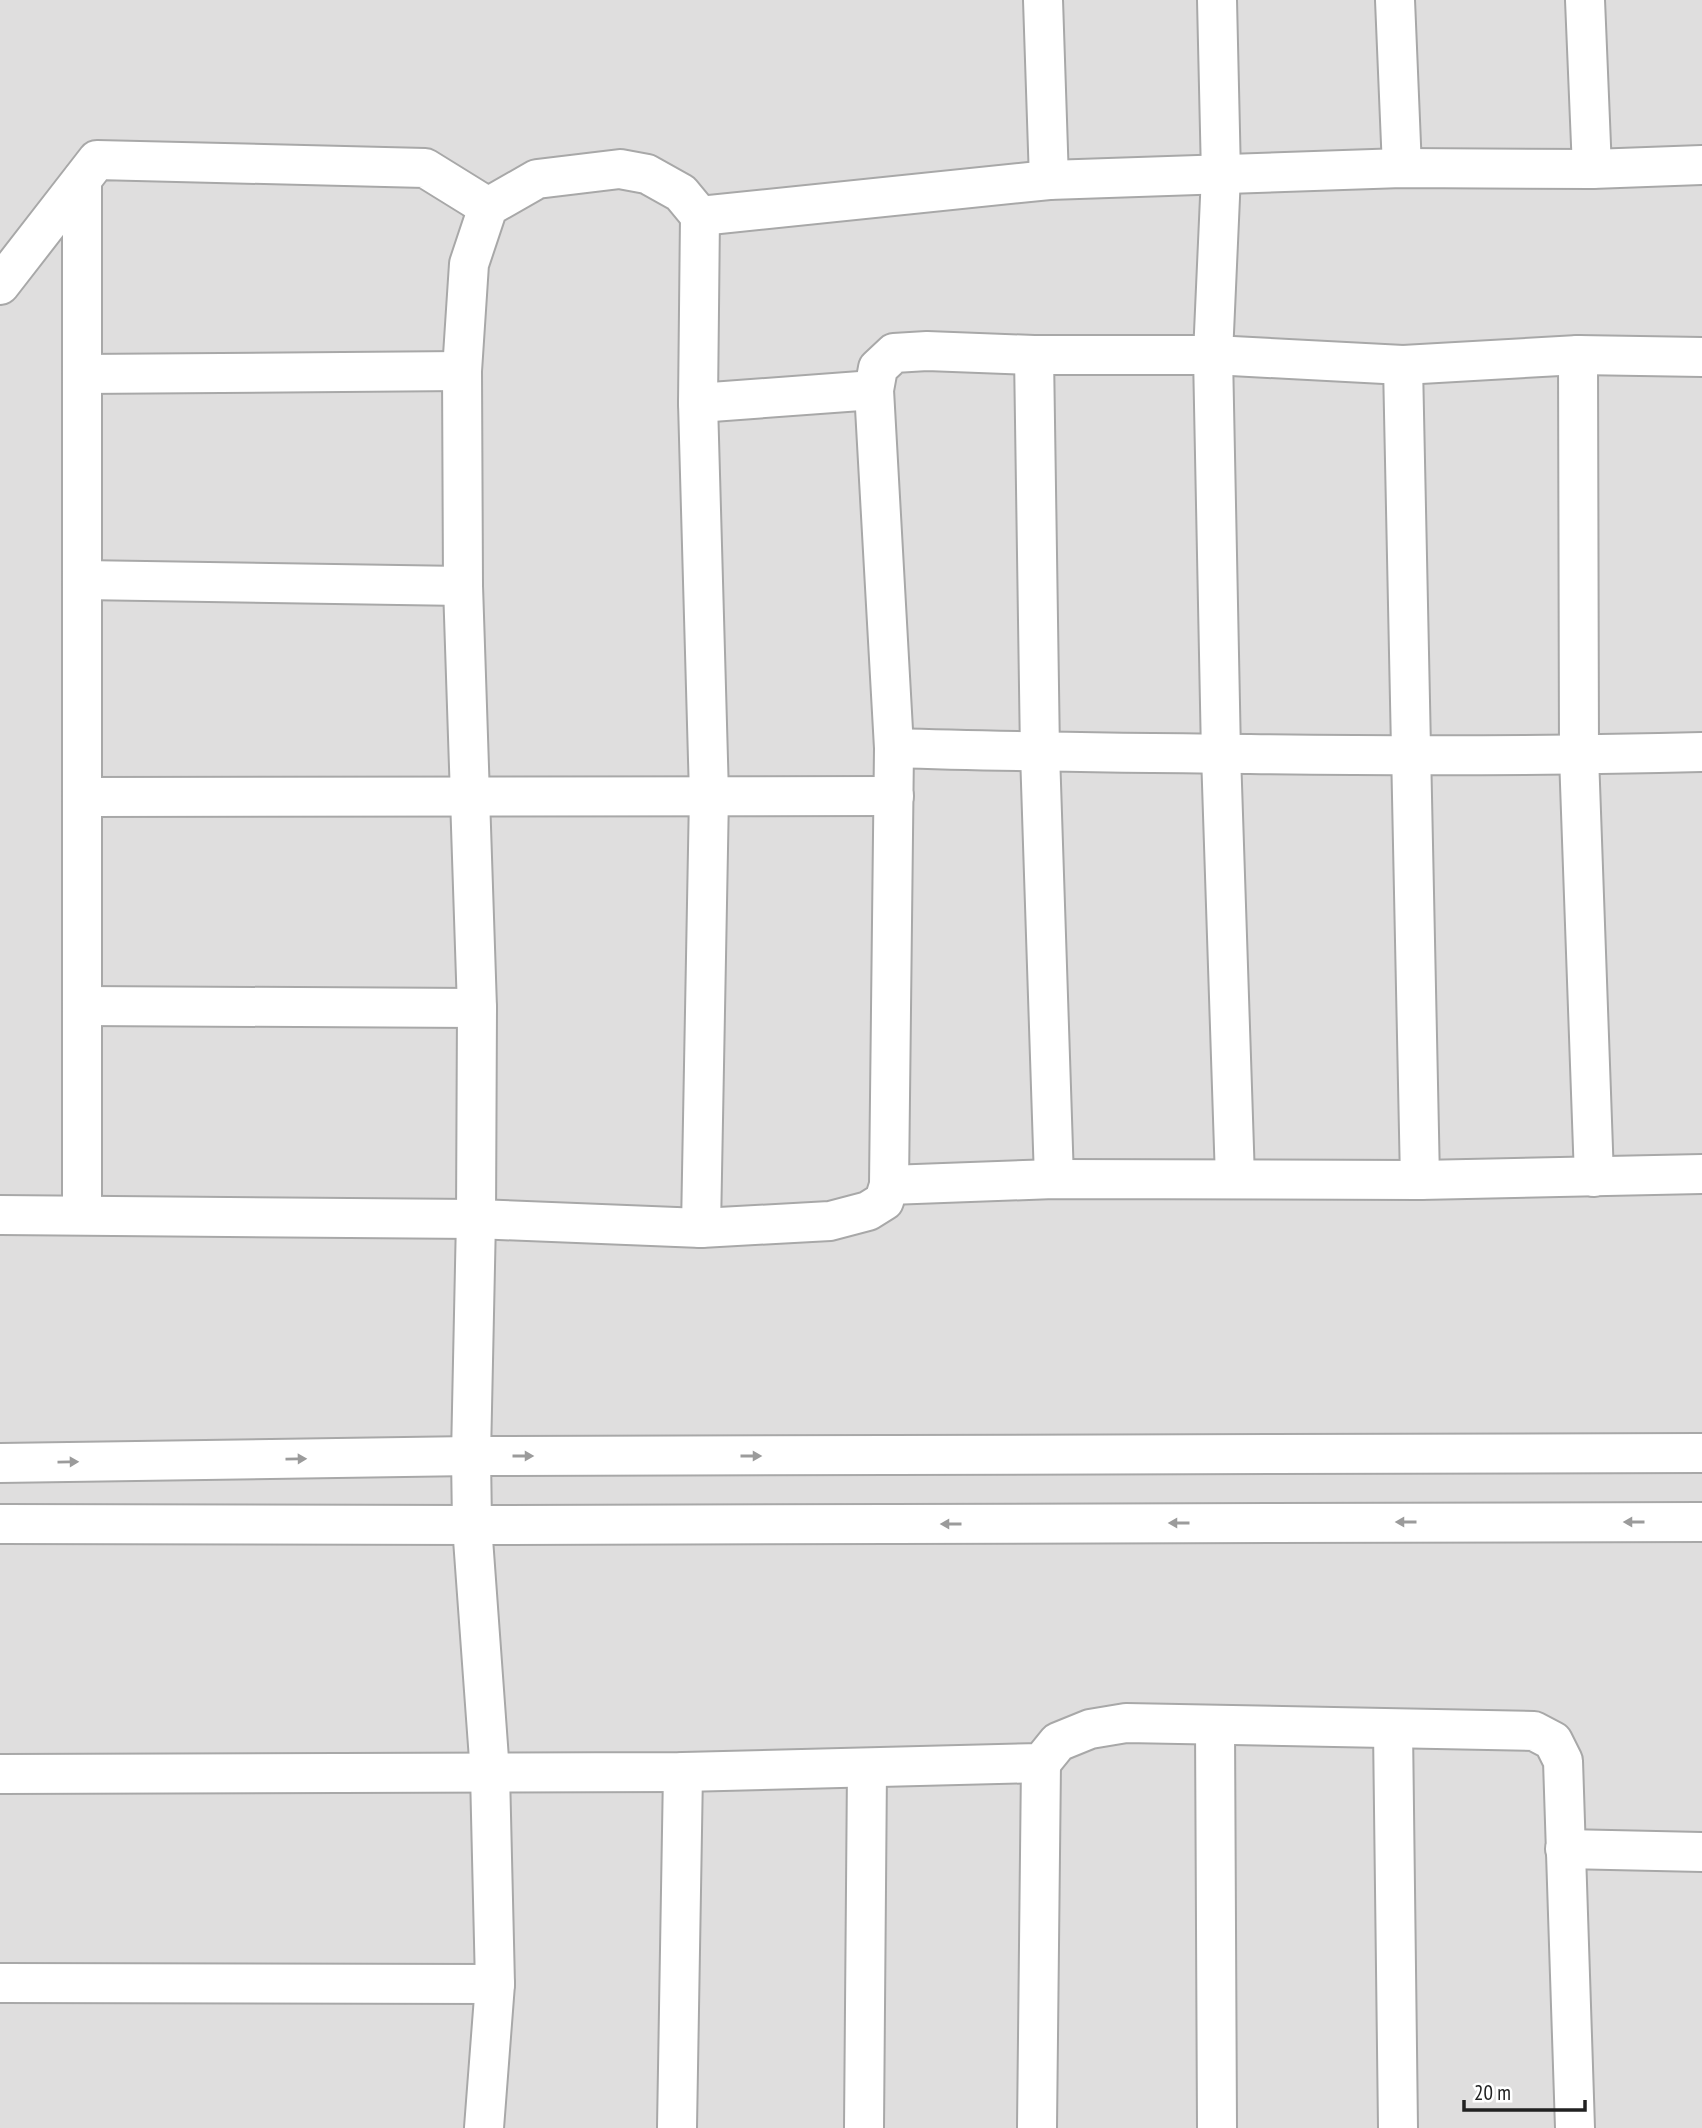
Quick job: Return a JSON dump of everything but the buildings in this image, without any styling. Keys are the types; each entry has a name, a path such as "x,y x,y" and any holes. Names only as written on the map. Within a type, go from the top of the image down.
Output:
{"street":[{"path":"1043,0 1049,180"},
{"path":"1217,0 1221,175 1213,355 1221,754 1235,1179"},
{"path":"1395,0 1402,168"},
{"path":"1585,0 1592,169"},
{"path":"0,285 97,160 425,168 488,207"},
{"path":"700,216 1049,180 1402,168 1592,169 1702,165"},
{"path":"484,2128 495,1984 490,1773 472,1525 477,1008 463,586 462,370 469,264 488,207 537,179 620,169 647,174 681,193 700,216 698,403 709,795 701,1228"},
{"path":"82,180 82,1215"},
{"path":"0,1215 476,1219 701,1228 830,1222 868,1211 884,1200 889,1185 894,796 894,748 874,390 878,368 894,353 926,351 1034,355 1213,355 1403,365 1578,355 1702,357"},
{"path":"1034,355 1040,753 1054,1179"},
{"path":"1578,355 1579,755 1594,1177"},
{"path":"1403,365 1420,1180"},
{"path":"82,374 462,370"},
{"path":"698,403 874,390"},
{"path":"82,580 463,586"},
{"path":"894,748 1040,753 1412,756 1702,752"},
{"path":"82,797 894,796"},
{"path":"83,1006 477,1008"},
{"path":"889,1185 1054,1179 1420,1180 1702,1174"},
{"path":"0,1463 471,1456 1702,1453"},
{"path":"0,1524 1702,1521"},
{"path":"1037,2128 1041,1763 1058,1742 1090,1728 1126,1723 1534,1731 1553,1741 1563,1761 1575,2128"},
{"path":"1215,1725 1217,2128"},
{"path":"1393,1729 1398,2128"},
{"path":"0,1774 683,1772 1041,1763"},
{"path":"864,2128 867,1768"},
{"path":"677,2128 683,1772"},
{"path":"1565,1849 1702,1852"},
{"path":"0,1983 495,1984"}],"shaded area":[{"path":"0,0 1702,0 1702,2128 0,2128"}]}
